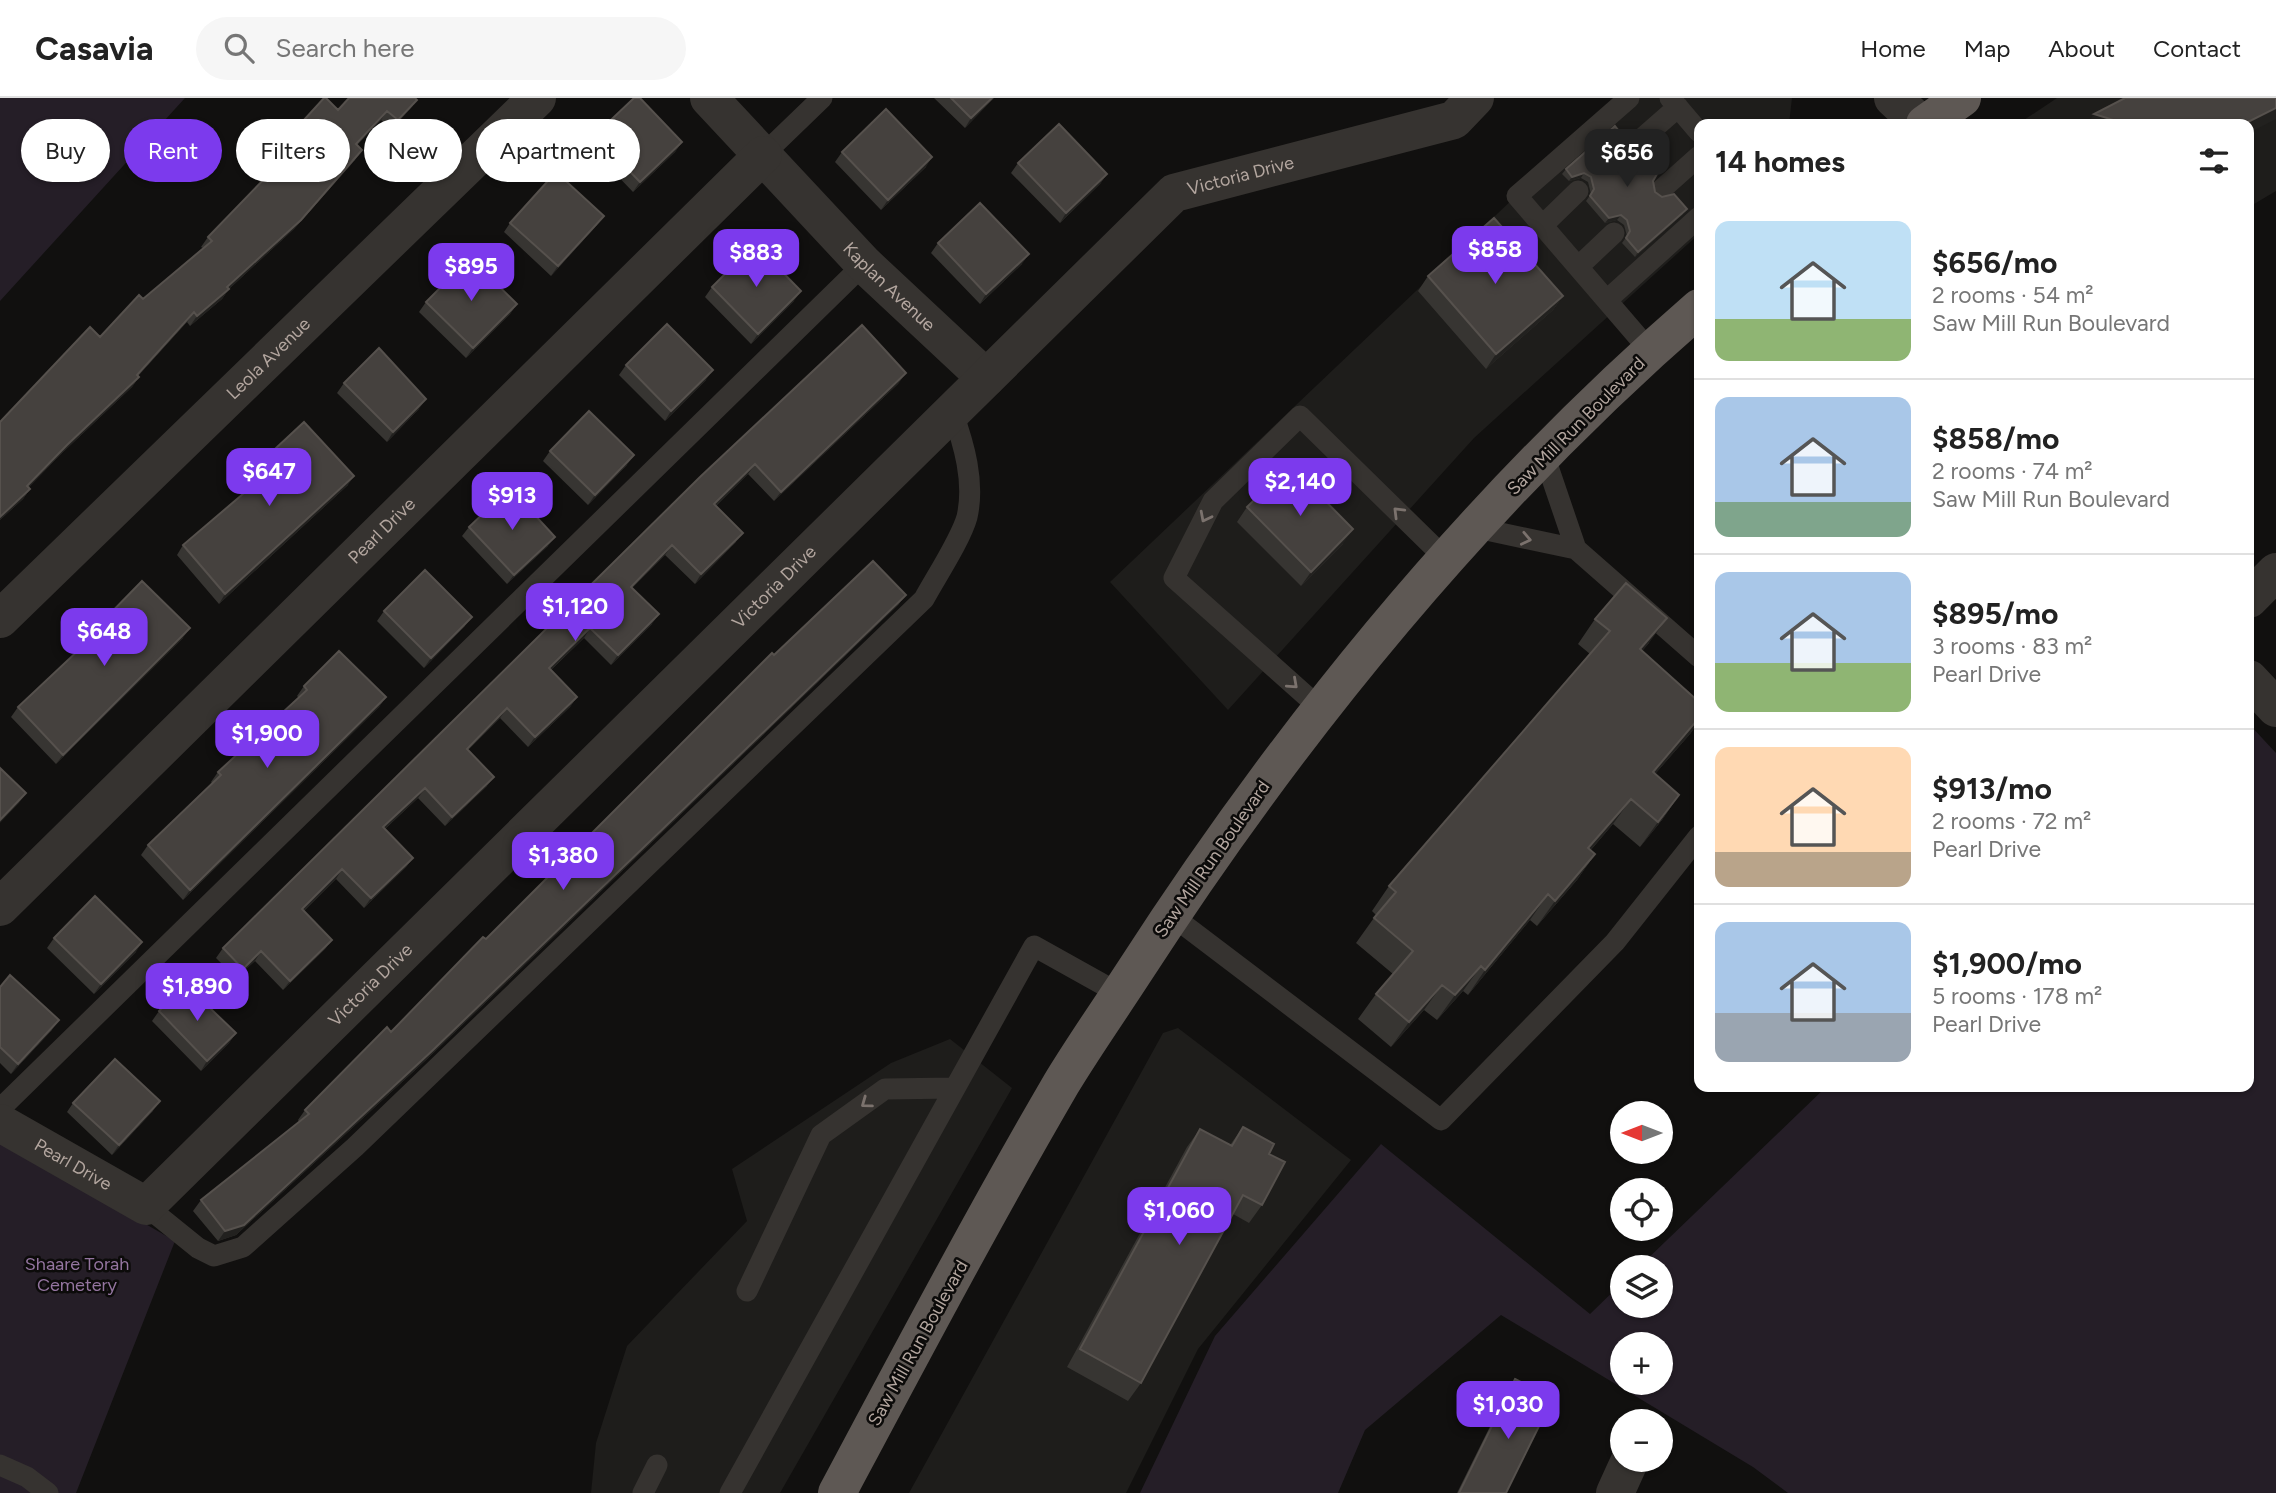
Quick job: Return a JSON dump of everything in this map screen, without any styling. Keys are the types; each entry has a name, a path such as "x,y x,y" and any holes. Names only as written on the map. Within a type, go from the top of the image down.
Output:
{"highway":[{"path":"1930,119 1962,98"},
{"name":"Saw Mill Run Boulevard","path":"836,1493 1063,1082 1211,854 1322,710 1447,560 1544,454 1694,313"}],"street":[{"name":"Leola Avenue","path":"0,619 537,98"},
{"name":"Kaplan Avenue","path":"709,98 864,264 986,378"},
{"name":"Victoria Drive","path":"146,1206 1174,193 1454,120 1475,98"},
{"path":"1893,98 1917,119"},
{"name":"Pearl Drive","path":"0,907 763,155"},
{"path":"2254,595 2276,572"},
{"path":"2254,684 2276,708"},
{"name":"Pearl Drive","path":"0,1123 146,1206"},
{"path":"1615,1493 1625,1472"}],"lane":[{"path":"763,155 822,98"},
{"path":"1629,98 1517,196 1651,352"},
{"path":"1629,150 1674,103 1694,126"},
{"path":"1662,189 1694,160"},
{"path":"1543,225 1578,191"},
{"path":"1607,300 1694,222"},
{"path":"1578,267 1614,233"},
{"path":"0,1109 864,264"},
{"path":"146,1206 198,1248 214,1256 243,1247 365,1137 925,599 967,518 970,484 964,441 952,411"},
{"path":"1322,710 1174,578 1213,501 1300,416 1447,560"},
{"path":"1544,454 1576,549"},
{"path":"1477,528 1576,549 1694,653"},
{"path":"1171,915 1441,1120 1615,942 1694,842"},
{"path":"730,1493 1034,946 1120,994"},
{"path":"747,1292 821,1135 885,1090 954,1088"},
{"path":"0,1465 27,1477 48,1493"},
{"path":"643,1493 657,1465"}],"shaded area":[{"path":"1619,98 1792,98 1790,119 1694,119 1694,239 1474,438 1228,710 1110,582"},
{"path":"2057,98 2276,98 2276,191 2254,204 2254,119 2026,119"},
{"path":"1178,1028 1351,1160 1198,1349 1126,1493 909,1493 1163,1033"},
{"path":"950,1039 1012,1088 780,1493 591,1493 596,1443 627,1346 747,1221 732,1169 891,1063"}],"green space":[{"path":"0,98 185,98 166,119 124,119 124,165 110,180 110,119 21,119 21,182 108,182 0,301"},
{"path":"2254,729 2276,753 2276,1493 1788,1493 1753,1467 1673,1419 1673,1409 1657,1409 1634,1395 1673,1395 1673,1332 1610,1332 1610,1381 1501,1315 1365,1430 1338,1493 1140,1493 1215,1336 1381,1144 1590,1314 1610,1295 1610,1318 1673,1318 1673,1255 1651,1255 1666,1241 1673,1241 1673,1234 1821,1092 2254,1092"},
{"name":"Shaare Torah Cemetery","path":"0,1140 175,1241 76,1493 0,1493"}],"building":[{"path":"324,98 338,110 349,98 417,100 399,119 387,111 379,119 364,119 364,135 356,144 362,150 350,164 350,119 305,119"},
{"path":"634,98 640,98 682,142 640,182 640,119 612,119"},
{"path":"951,98 992,98 971,118"},
{"path":"2125,98 2276,98 2276,108 2254,119 2110,119 2094,114"},
{"path":"886,109 932,157 888,200 842,152"},
{"path":"1059,124 1107,174 1066,213 1018,163"},
{"path":"1615,126 1623,136 1620,147 1623,154 1634,158 1641,155 1657,174 1653,181 1655,192 1662,197 1674,194 1687,209 1638,252 1626,238 1630,231 1627,220 1621,215 1609,218 1590,196 1594,189 1591,177 1584,173 1572,177 1566,169"},
{"path":"261,182 334,182 301,220 227,287 229,289 197,316 194,312 137,375 139,377 67,445 27,486 30,489 0,517 0,422 90,327 100,337 139,295 143,299 212,241 208,237"},
{"path":"547,182 567,182 604,216 558,266 510,223"},
{"path":"980,203 1029,254 986,294 938,243"},
{"path":"1494,218 1563,296 1496,354 1428,276"},
{"path":"755,244 801,291 758,334 712,287"},
{"path":"470,258 517,304 473,348 426,302"},
{"path":"667,324 713,370 671,411 626,365"},
{"path":"862,325 906,373 781,492 755,464 714,504 743,533 701,574 672,545 631,587 659,614 618,655 590,628 549,668 577,697 535,737 507,708 467,749 494,777 452,817 425,788 383,827 413,858 371,898 342,869 302,909 332,940 290,981 261,951 243,969 223,948 700,477"},
{"path":"379,348 426,399 393,432 344,383"},
{"path":"589,411 634,455 595,495 550,451"},
{"path":"304,422 354,476 225,594 183,545 270,471 261,462"},
{"path":"1290,465 1353,529 1311,572 1247,507"},
{"path":"510,488 555,537 514,575 469,527"},
{"path":"873,561 906,595 433,1050 244,1225 225,1231 201,1200 309,1114 305,1110 387,1027 391,1032 483,937 486,939 772,653 774,655"},
{"path":"425,570 472,617 431,658 384,611"},
{"path":"142,581 190,628 63,755 18,707 100,630 97,627"},
{"path":"1626,583 1667,618 1640,649 1694,698 1694,724 1653,772 1679,795 1658,822 1631,799 1588,848 1595,854 1555,901 1548,894 1485,970 1481,966 1455,995 1442,985 1409,1022 1376,994 1413,951 1374,918 1396,892 1389,886 1610,631 1595,619"},
{"path":"339,651 386,697 190,890 148,845 221,775 218,772 307,690 304,686"},
{"path":"0,768 26,793 0,820"},
{"path":"95,896 142,942 101,984 54,938"},
{"path":"10,975 59,1020 18,1064 0,1047 0,987"},
{"path":"186,985 236,1033 207,1061 159,1011"},
{"path":"115,1059 160,1101 119,1145 73,1103"},
{"path":"1243,1127 1274,1144 1269,1154 1285,1162 1262,1205 1243,1195 1141,1383 1080,1349 1200,1129 1232,1146"},
{"path":"1515,1379 1553,1398 1506,1493 1459,1493"}]}
